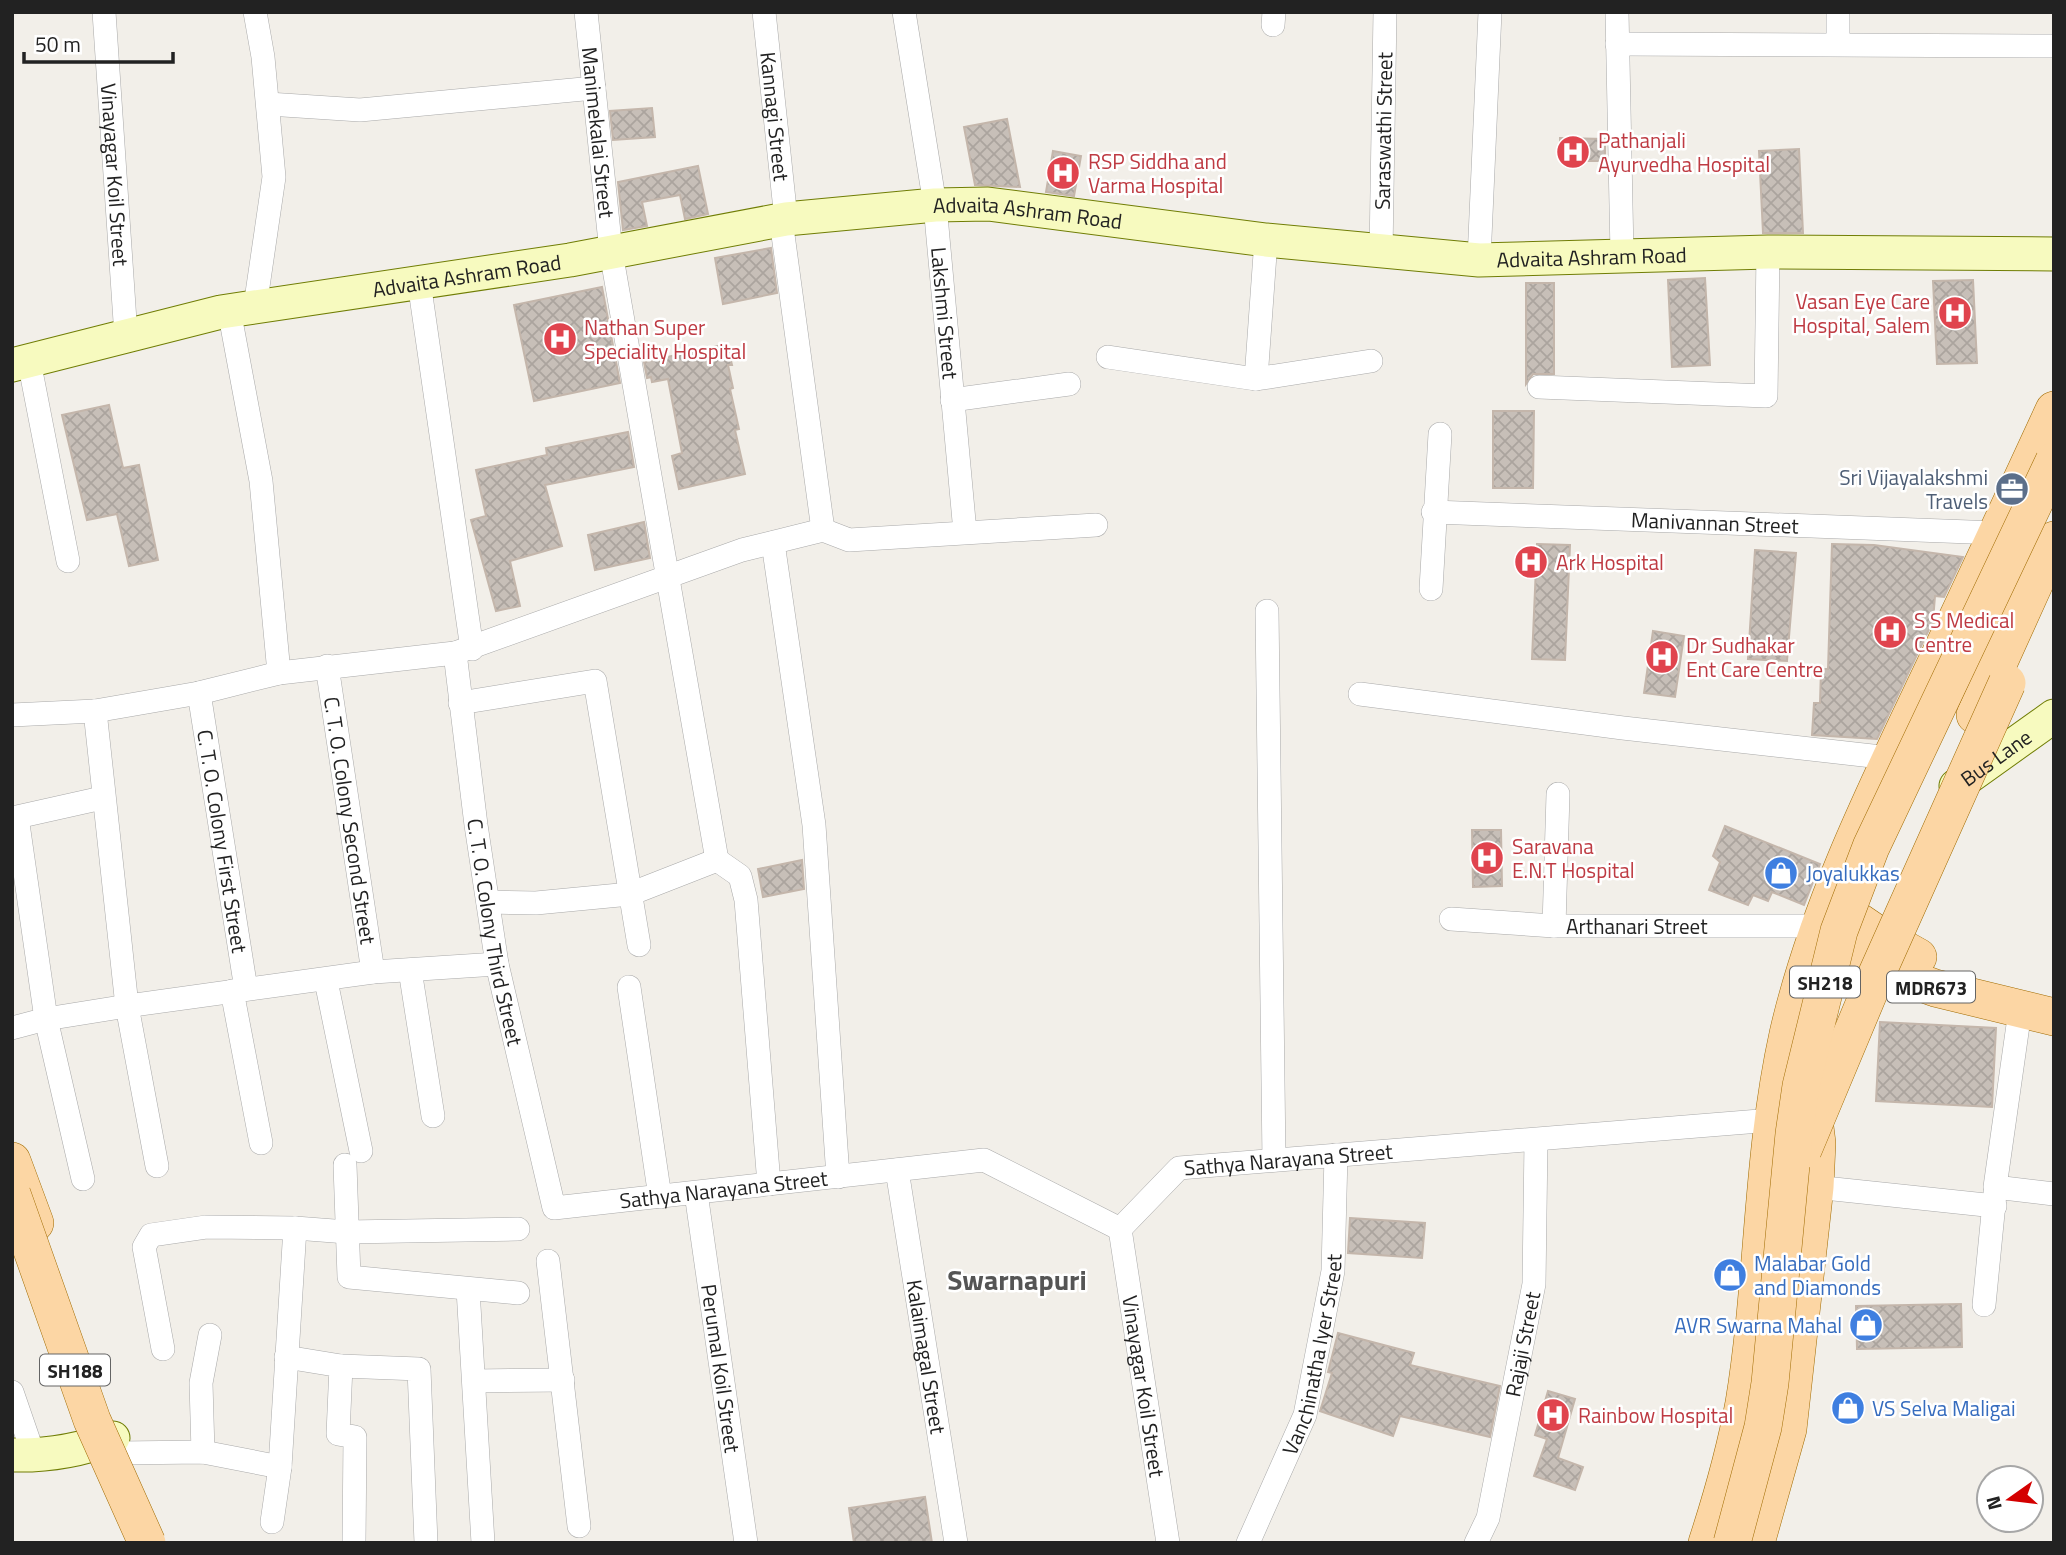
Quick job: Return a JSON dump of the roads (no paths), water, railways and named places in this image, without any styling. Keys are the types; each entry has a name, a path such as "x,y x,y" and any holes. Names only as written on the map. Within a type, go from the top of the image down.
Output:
{"main road":[{"path":"1721,1526 1744,1401 1772,1120 1789,1031 1825,916 1890,758 2054,410"},
{"name":"SH218","path":"1721,1526 1752,1475 1770,1383 1801,1086 1839,931 1871,847 2054,461"},
{"path":"1748,1543 1778,1428 1790,1337 1803,1150 1814,1085 1847,971 1876,886 2054,507"},
{"path":"1756,1543 1788,1429 1815,1187 1818,1143 1812,1117 1818,1089 1872,946 2054,540"},
{"name":"SH218","path":"1803,1150 1875,978 2054,580"},
{"name":"MDR673","path":"1825,916 1935,988 2037,1014"},
{"path":"1872,946 2054,995"},
{"path":"12,1161 107,1446 132,1543"},
{"name":"SH188","path":"12,1194 92,1420 147,1543"},
{"path":"12,1221 107,1446 161,1543"}],"street":[{"name":"Vinayagar Koil Street","path":"103,12 126,336"},
{"path":"255,12 268,104 274,177 242,308 279,673"},
{"name":"Manimekalai Street","path":"586,12 611,252 717,860"},
{"name":"Kannagi Street","path":"764,12 783,220 822,530"},
{"name":"Lakshmi Street","path":"904,12 935,205 965,533"},
{"name":"Saraswathi Street","path":"1381,252 1385,12"},
{"path":"1479,260 1490,12"},
{"path":"1617,12 1622,254"},
{"path":"1838,12 1838,43"},
{"path":"1617,44 2054,46"},
{"path":"268,104 360,110 594,88"},
{"name":"Advaita Ashram Road","path":"20,363 242,308 611,252 783,220 935,205 988,204 1266,240 1479,260 1768,252 2054,254"},
{"path":"1256,379 1266,240"},
{"path":"1539,387 1766,396 1768,252"},
{"name":"C. T. O. Colony Third Street","path":"419,282 464,651 460,703 497,964 554,1208"},
{"path":"1108,357 1256,379 1371,361"},
{"path":"20,363 68,561"},
{"path":"952,400 1069,384"},
{"path":"1431,589 1433,512 1440,434"},
{"name":"Manivannan Street","path":"1433,512 1997,533"},
{"path":"12,715 95,711 199,694 279,673 464,651 742,550 822,530 849,540 1096,525"},
{"path":"773,543 814,825 838,1177"},
{"path":"1267,611 1274,1160"},
{"name":"C. T. O. Colony Second Street","path":"327,666 373,972"},
{"path":"460,703 595,681 639,944"},
{"name":"C. T. O. Colony First Street","path":"199,694 261,1143"},
{"path":"1360,694 1890,758"},
{"path":"95,711 102,798 127,1006 157,1166"},
{"name":"Bus Lane","path":"1938,799 2054,716"},
{"path":"1554,926 1558,794"},
{"path":"83,1179 46,1019 17,817 102,798"},
{"path":"488,902 536,903 630,894 717,860 740,876 746,900 769,1184"},
{"name":"Arthanari Street","path":"1451,919 1554,926 1806,926 1825,916"},
{"path":"12,1028 46,1019 127,1006 326,981 373,972 497,964"},
{"path":"410,970 433,1116"},
{"path":"326,981 353,1158 347,1232 349,1277 518,1293"},
{"path":"629,987 660,1196"},
{"path":"1984,1305 1995,1196 2037,1014"},
{"name":"Sathya Narayana Street","path":"554,1208 984,1160 1120,1228 1179,1168 1772,1120"},
{"name":"Rajaji Street","path":"1476,1543 1488,1518 1534,1284 1536,1141"},
{"name":"Vanchinatha Iyer Street","path":"1248,1543 1306,1415 1334,1272 1336,1155"},
{"name":"Kalaimagal Street","path":"897,1170 956,1543"},
{"path":"1815,1187 1995,1196 2054,1194"},
{"name":"Perumal Koil Street","path":"696,1192 746,1543"},
{"path":"163,1349 144,1247 151,1235 206,1227 295,1228 347,1232 518,1228"},
{"path":"272,1522 280,1467 295,1228"},
{"name":"Vinayagar Koil Street","path":"1120,1228 1168,1543"},
{"path":"548,1261 579,1526"},
{"path":"468,1289 483,1543"},
{"path":"203,1452 201,1383 209,1335"},
{"path":"286,1357 341,1366 419,1369 426,1543"},
{"path":"341,1366 338,1434 355,1437 354,1543"},
{"path":"474,1381 563,1380"},
{"path":"12,1392 23,1455 107,1446 203,1452 280,1467"}],"place":[{"name":"Pathanjali Ayurvedha Hospital","path":"1573,152"},
{"name":"RSP Siddha and Varma Hospital","path":"1063,173"},
{"name":"Vasan Eye Care Hospital, Salem","path":"1955,313"},
{"name":"Nathan Super Speciality Hospital","path":"560,339"},
{"name":"Sri Vijayalakshmi Travels","path":"2012,489"},
{"name":"Ark Hospital","path":"1531,562"},
{"name":"S S Medical Centre","path":"1890,632"},
{"name":"Dr Sudhakar Ent Care Centre","path":"1662,657"},
{"name":"Saravana E.N.T Hospital","path":"1487,858"},
{"name":"Joyalukkas","path":"1781,873"},
{"name":"Malabar Gold and Diamonds","path":"1730,1275"},
{"name":"AVR Swarna Mahal","path":"1866,1325"},
{"name":"VS Selva Maligai","path":"1848,1408"},
{"name":"Rainbow Hospital","path":"1553,1415"}],"district":[{"name":"Swarnapuri","path":"1017,1279"}]}
